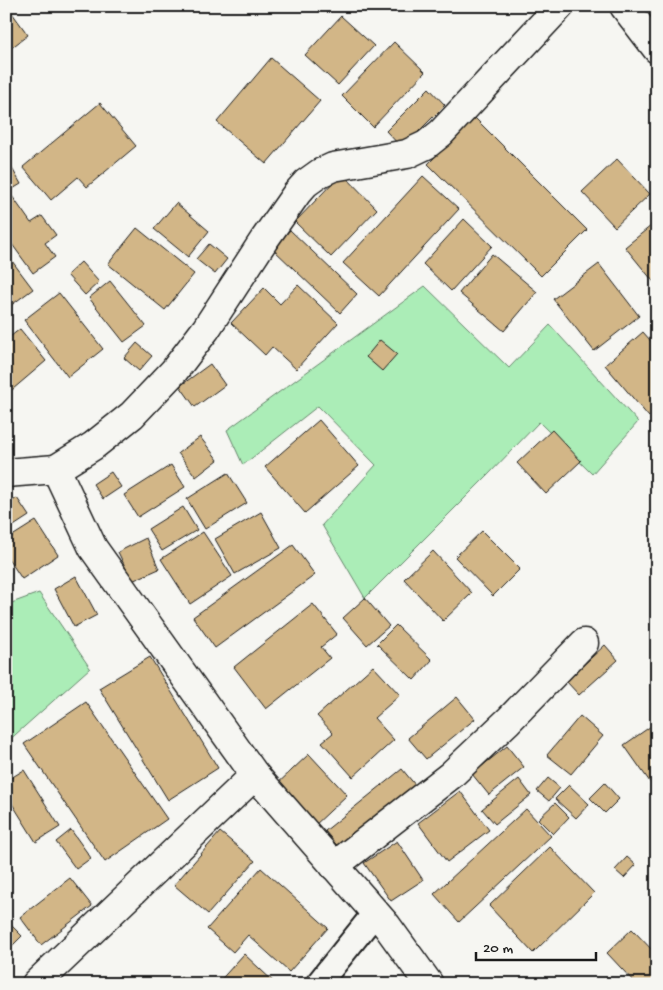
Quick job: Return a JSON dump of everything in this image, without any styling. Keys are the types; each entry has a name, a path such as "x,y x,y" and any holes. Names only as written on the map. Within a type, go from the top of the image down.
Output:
{"street":[{"path":"6,473 56,469 93,446 132,415 174,371 206,329 264,240 306,183 333,167 408,154 426,145 441,133 560,6"},
{"path":"624,6 657,49"},
{"path":"56,469 93,548 255,776 387,926 429,984"},
{"path":"334,866 451,775 508,721 584,643"},
{"path":"36,984 255,776"}],"lane":[{"path":"318,984 375,913"}],"green space":[{"path":"425,286 509,368 550,325 638,422 592,474 539,422 365,598 322,525 376,465 318,406 243,465 227,430"},
{"path":"39,593 90,668 6,743 6,605"}],"building":[{"path":"6,7 28,35 6,52"},
{"path":"341,16 374,46 338,85 305,55"},
{"path":"394,42 425,72 373,127 342,96"},
{"path":"271,58 320,101 266,164 217,122"},
{"path":"429,88 445,105 402,148 386,131"},
{"path":"100,103 136,146 87,187 78,177 51,200 23,167"},
{"path":"474,117 587,230 541,276 428,164"},
{"path":"617,159 650,194 615,227 582,192"},
{"path":"10,165 21,184 6,193 6,167"},
{"path":"342,173 377,209 331,257 295,222"},
{"path":"423,176 459,209 379,296 343,263"},
{"path":"12,196 31,223 42,216 56,235 45,243 55,257 33,273 6,236 6,200"},
{"path":"176,203 209,231 188,257 154,229"},
{"path":"464,219 492,246 451,291 423,264"},
{"path":"657,221 657,286 625,247"},
{"path":"137,228 194,274 165,310 108,264"},
{"path":"290,230 357,294 340,313 273,249"},
{"path":"209,244 227,259 215,274 196,259"},
{"path":"6,253 33,289 6,309"},
{"path":"492,254 537,292 504,331 459,293"},
{"path":"81,262 99,282 85,295 67,275"},
{"path":"599,264 639,316 594,351 553,299"},
{"path":"110,281 146,326 124,342 89,298"},
{"path":"298,285 338,323 296,369 272,347 265,355 231,323 264,288 280,304"},
{"path":"59,293 103,349 68,377 24,320"},
{"path":"20,329 46,361 6,395 6,340"},
{"path":"643,332 657,348 657,410 649,417 605,365"},
{"path":"380,340 397,354 382,371 366,357"},
{"path":"137,343 152,356 139,371 124,358"},
{"path":"210,364 225,385 195,407 180,386"},
{"path":"319,420 359,466 305,513 265,467"},
{"path":"552,430 581,461 546,494 517,463"},
{"path":"200,437 218,460 196,477 178,453"},
{"path":"171,465 185,487 138,517 124,495"},
{"path":"111,472 121,487 103,499 93,484"},
{"path":"228,473 247,503 205,529 187,499"},
{"path":"17,498 29,516 6,531 6,505"},
{"path":"183,507 197,530 162,551 148,529"},
{"path":"261,512 281,548 235,574 215,539"},
{"path":"36,521 58,555 22,579 6,555 6,540"},
{"path":"482,531 520,569 493,596 455,557"},
{"path":"203,532 232,576 190,604 161,559"},
{"path":"146,538 159,569 132,581 118,552"},
{"path":"293,545 315,575 215,648 193,617"},
{"path":"433,551 472,593 443,621 404,579"},
{"path":"76,576 97,615 74,627 54,589"},
{"path":"365,598 389,626 367,645 343,618"},
{"path":"313,604 337,634 321,647 330,658 266,709 234,667"},
{"path":"396,625 432,660 414,680 377,644"},
{"path":"605,645 618,660 579,695 566,681"},
{"path":"150,657 218,768 168,800 99,688"},
{"path":"373,666 400,695 374,718 394,740 353,777 322,742 333,733 317,716"},
{"path":"457,697 475,719 426,759 408,738"},
{"path":"86,702 167,819 105,862 24,744"},
{"path":"580,716 603,736 571,774 547,755"},
{"path":"657,722 657,792 624,745"},
{"path":"507,746 524,767 489,795 472,774"},
{"path":"309,754 347,795 313,827 274,787"},
{"path":"402,769 416,786 339,848 325,831"},
{"path":"24,770 60,827 36,842 6,794 6,781"},
{"path":"548,778 560,788 549,801 537,791"},
{"path":"519,779 531,795 495,824 482,809"},
{"path":"605,783 619,799 605,813 590,798"},
{"path":"569,785 589,804 576,818 555,799"},
{"path":"460,791 489,830 447,862 418,823"},
{"path":"555,803 569,817 553,834 538,819"},
{"path":"526,809 551,836 459,922 434,894"},
{"path":"71,830 91,858 76,869 56,842"},
{"path":"220,832 255,861 208,914 174,885"},
{"path":"397,841 423,880 391,901 364,863"},
{"path":"550,847 594,893 533,953 489,906"},
{"path":"627,857 636,865 624,878 615,870"},
{"path":"261,868 328,928 289,972 248,935 233,952 207,929"},
{"path":"70,878 92,906 41,945 20,917"},
{"path":"6,920 22,936 6,952"},
{"path":"632,929 657,955 657,980 653,984 636,984 607,953"},
{"path":"244,954 276,984 217,984"},
{"path":"181,976 189,984 174,984"},
{"path":"536,977 542,984 528,984"}]}
